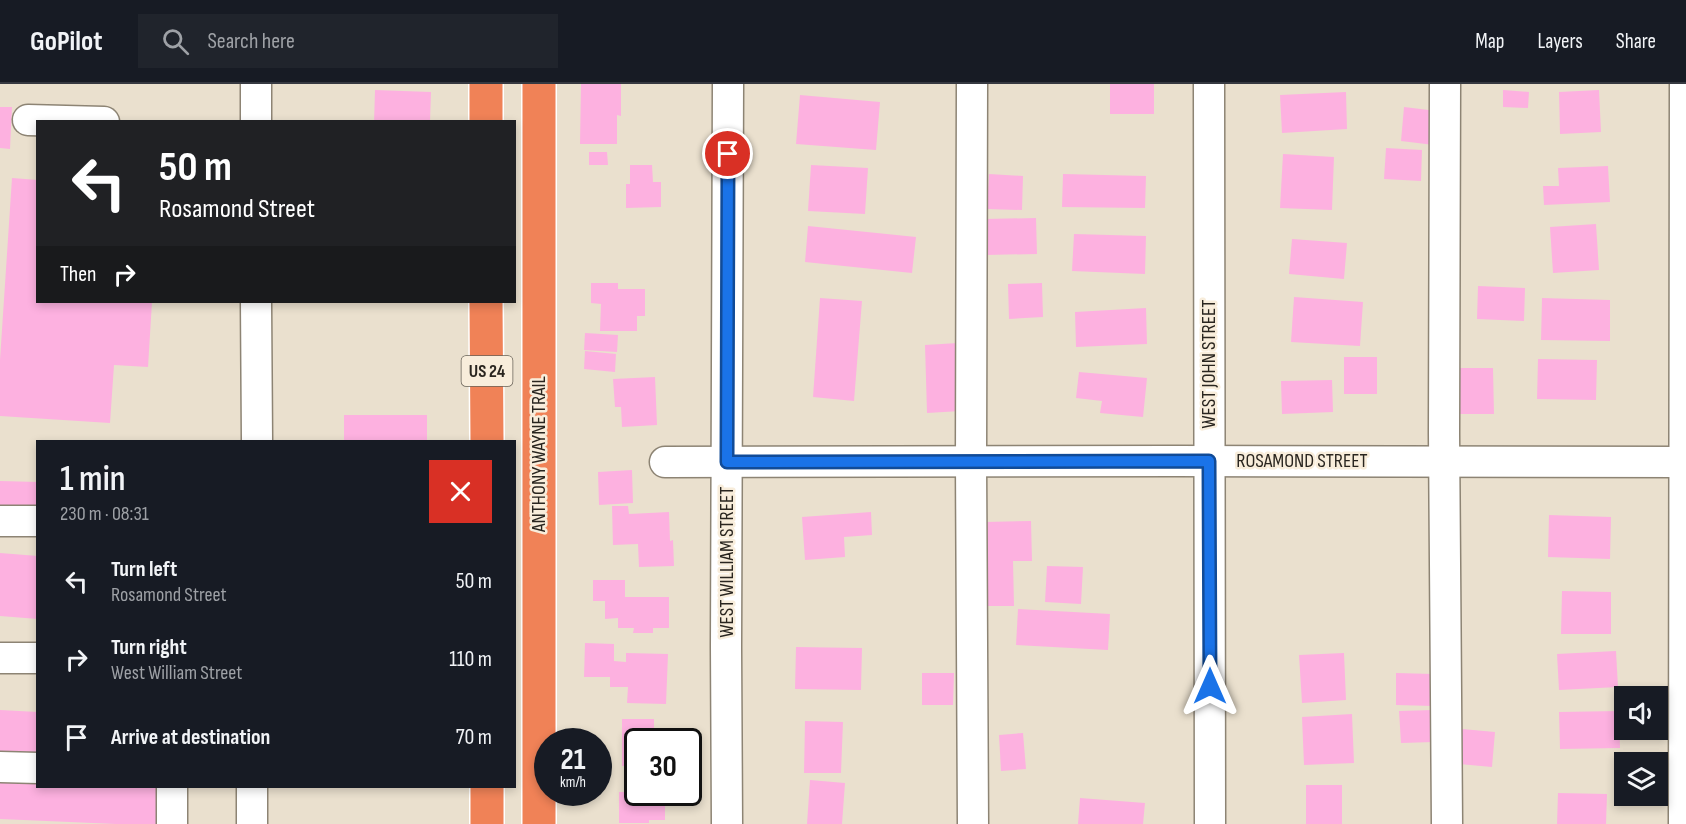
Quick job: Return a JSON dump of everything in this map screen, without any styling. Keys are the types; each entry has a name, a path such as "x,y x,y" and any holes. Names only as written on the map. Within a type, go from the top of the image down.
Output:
{"highway":[{"path":"486,84 486,120"},
{"name":"ANTHONY WAYNE TRAIL","path":"539,84 539,824"},
{"name":"US 24","path":"486,303 487,440"},
{"path":"487,788 487,824"}],"street":[{"path":"256,84 256,120"},
{"name":"WEST WILLIAM STREET","path":"727,824 728,84"},
{"path":"972,84 973,824"},
{"name":"WEST JOHN STREET","path":"1209,84 1210,824"},
{"path":"1445,84 1444,462 1447,824"},
{"path":"1684,824 1685,84"},
{"path":"28,120 36,120"},
{"path":"256,303 257,440"},
{"name":"ROSAMOND STREET","path":"665,462 1685,462"},
{"path":"0,521 36,521"},
{"path":"0,658 36,658"},
{"path":"0,767 36,768"},
{"path":"172,788 172,824"},
{"path":"252,788 252,824"}],"building":[{"path":"581,84 621,84 621,116 617,115 617,144 580,144"},
{"path":"1110,84 1154,84 1154,114 1110,114"},
{"path":"375,90 431,92 430,120 374,120"},
{"path":"1503,90 1529,92 1528,108 1503,107"},
{"path":"1599,90 1601,132 1560,134 1559,92"},
{"path":"1346,92 1347,129 1282,133 1280,95"},
{"path":"800,95 880,102 876,150 796,144"},
{"path":"0,107 12,107 10,149 0,148"},
{"path":"1404,107 1437,111 1434,145 1401,141"},
{"path":"1386,148 1422,150 1421,181 1384,179"},
{"path":"589,152 607,152 608,165 589,165"},
{"path":"1283,154 1334,157 1332,210 1280,208"},
{"path":"630,165 652,165 653,182 661,182 661,207 626,208 626,184 630,184"},
{"path":"811,165 868,168 865,214 808,211"},
{"path":"1608,166 1610,202 1544,205 1543,186 1559,186 1558,168"},
{"path":"989,174 1023,176 1022,210 987,209"},
{"path":"1063,174 1146,176 1145,208 1062,207"},
{"path":"12,178 36,180 36,303 152,303 148,367 114,365 110,423 0,416 0,360"},
{"path":"1036,218 1037,254 986,255 985,219"},
{"path":"1596,224 1599,270 1553,273 1550,227"},
{"path":"808,226 916,237 912,273 805,262"},
{"path":"1074,234 1146,236 1145,274 1072,271"},
{"path":"1292,239 1347,243 1344,279 1289,274"},
{"path":"591,283 618,283 618,289 645,289 645,316 637,316 637,331 600,331 601,304 591,303"},
{"path":"1042,283 1043,317 1009,319 1008,284"},
{"path":"1478,286 1525,288 1524,321 1477,319"},
{"path":"1294,297 1363,302 1360,346 1291,342"},
{"path":"820,298 862,301 854,401 813,397"},
{"path":"1542,298 1610,300 1610,341 1541,340"},
{"path":"1146,308 1147,344 1076,347 1075,312"},
{"path":"585,333 618,335 617,352 584,350"},
{"path":"958,343 961,411 927,413 925,345"},
{"path":"585,351 616,354 615,372 584,369"},
{"path":"1344,357 1377,357 1377,394 1344,394"},
{"path":"1538,359 1597,360 1596,400 1537,399"},
{"path":"1459,368 1493,368 1494,414 1459,414"},
{"path":"1079,372 1147,378 1143,417 1100,413 1102,401 1076,398"},
{"path":"655,377 657,425 622,427 621,407 615,407 613,379"},
{"path":"1332,380 1333,412 1282,414 1281,381"},
{"path":"344,415 427,415 427,440 344,440"},
{"path":"632,470 633,503 599,505 598,472"},
{"path":"0,481 36,482 36,511 0,510"},
{"path":"612,506 628,506 629,514 669,512 674,566 639,567 638,544 613,545"},
{"path":"871,512 872,535 844,537 845,557 805,560 802,517"},
{"path":"1549,515 1611,517 1610,559 1548,557"},
{"path":"1031,521 1032,561 1013,561 1014,606 985,606 984,522"},
{"path":"0,553 36,556 36,619 0,616"},
{"path":"1047,566 1083,567 1081,604 1045,602"},
{"path":"593,580 625,580 625,597 669,597 669,628 653,628 653,633 633,633 634,628 618,628 618,618 605,619 605,601 593,601"},
{"path":"1562,591 1611,592 1611,634 1561,634"},
{"path":"1018,609 1110,614 1108,650 1016,645"},
{"path":"585,643 614,644 614,661 626,662 626,653 668,654 666,704 627,703 628,687 610,687 610,677 584,677"},
{"path":"796,647 862,648 861,690 795,689"},
{"path":"1616,651 1618,686 1559,690 1557,654"},
{"path":"1344,653 1346,700 1302,703 1299,655"},
{"path":"922,673 954,673 953,705 922,705"},
{"path":"1396,673 1433,674 1433,706 1396,705"},
{"path":"0,710 36,712 36,755 0,753"},
{"path":"1433,710 1434,742 1401,743 1399,711"},
{"path":"1614,711 1614,740 1620,740 1620,748 1560,749 1559,712"},
{"path":"1352,714 1354,763 1304,765 1302,717"},
{"path":"622,719 654,719 654,728 624,728 624,766 622,766"},
{"path":"805,721 843,722 841,773 804,773"},
{"path":"1462,729 1495,732 1492,767 1459,764"},
{"path":"1023,733 1026,769 1001,771 999,735"},
{"path":"0,776 36,778 36,788 160,788 159,824 0,819"},
{"path":"810,780 845,783 842,824 807,824"},
{"path":"1306,785 1342,785 1342,824 1306,824"},
{"path":"619,792 624,792 624,806 665,806 665,820 649,820 649,823 619,823"},
{"path":"1558,793 1607,794 1606,824 1557,824"},
{"path":"1080,798 1145,803 1143,824 1078,824"}],"route":[{"path":"728,154 727,462 1209,461 1210,686"}]}
